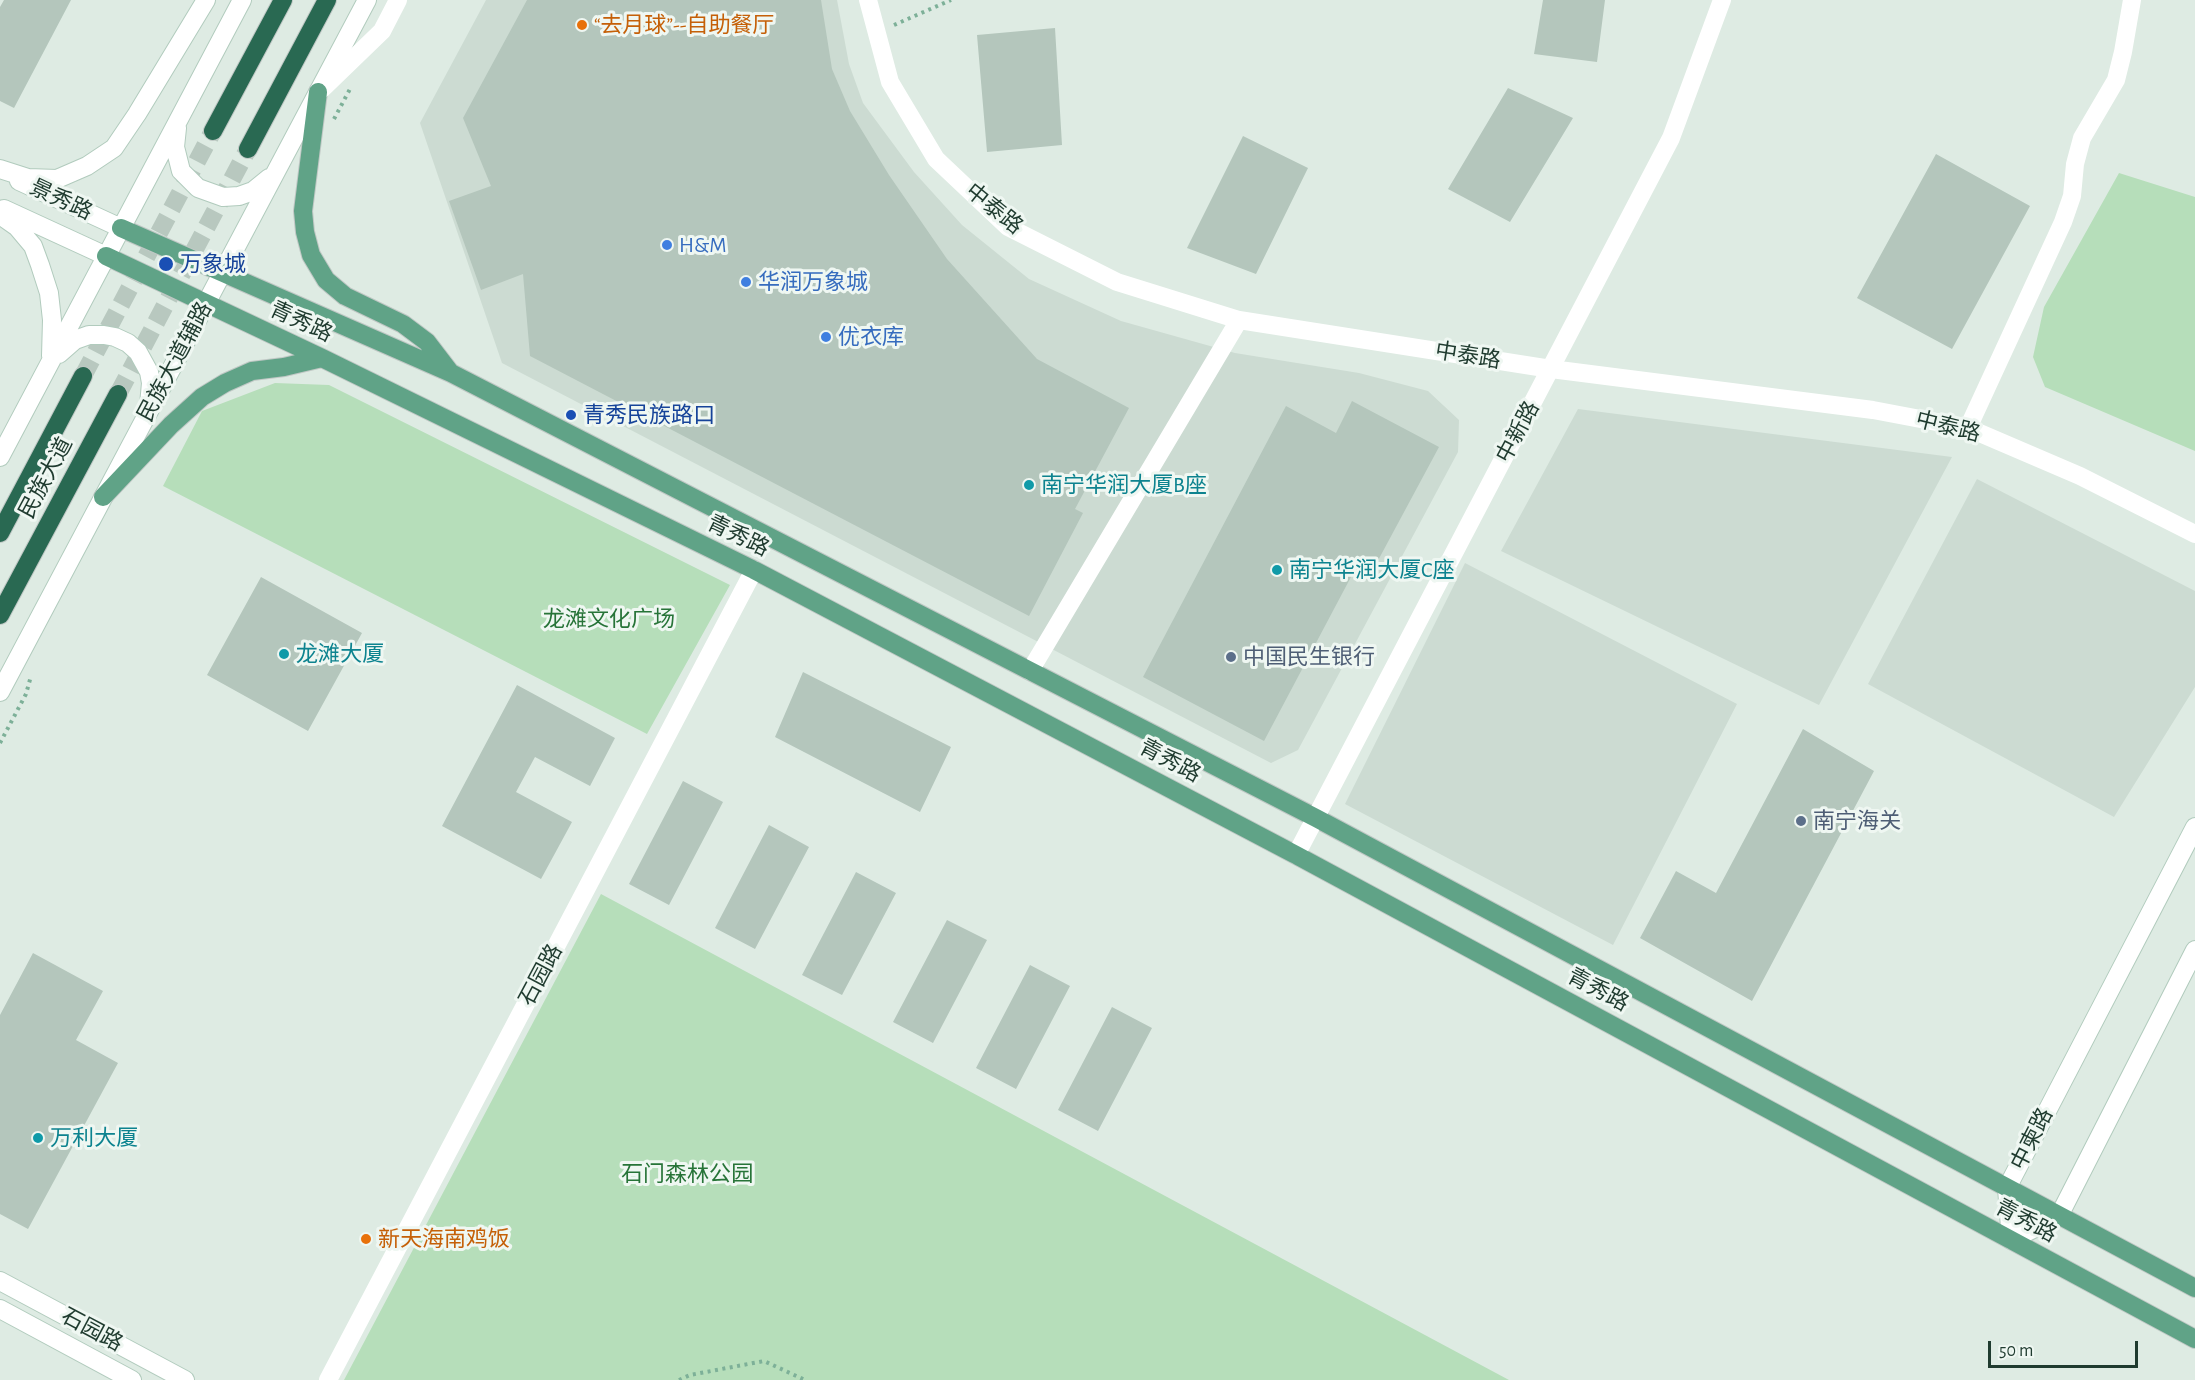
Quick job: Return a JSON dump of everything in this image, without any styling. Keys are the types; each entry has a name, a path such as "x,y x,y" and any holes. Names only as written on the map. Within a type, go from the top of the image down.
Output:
{"highway":[{"path":"213,131 283,0"},
{"path":"248,149 327,0"},
{"name":"民族大道","path":"0,533 83,376"},
{"name":"民族大道","path":"0,615 118,394"}],"main road":[{"path":"318,92 303,211 311,255 326,280 345,296 403,324 427,342 451,373"},
{"name":"青秀路","path":"121,228 451,373 1316,818 2195,1288"},
{"name":"青秀路","path":"106,256 322,358 754,570 1296,855 2195,1339"},
{"path":"103,497 171,424 202,397 225,383 252,371 322,358"}],"street":[{"path":"0,171 28,178 57,178 87,166 114,148 206,0"},
{"path":"0,457 242,0"},
{"name":"民族大道辅路","path":"0,692 367,0"},
{"path":"318,92 382,31 398,0"},
{"name":"中泰路","path":"868,0 890,82 936,159 1008,226 1117,282 1239,320 1551,369 1873,410 1968,428 2080,476 2195,534"},
{"name":"中新路","path":"1296,855 1671,138 1722,0"},
{"path":"1968,428 2073,196 2075,164 2082,138 2116,80 2132,0"},
{"path":"179,120 175,147 177,159 182,171 198,188 223,197 239,196 253,191 277,171"},
{"name":"景秀路","path":"0,171 121,228"},
{"name":"景秀路","path":"0,207 106,256"},
{"path":"0,215 17,227 33,246 40,265 49,293 52,320 51,361"},
{"path":"1030,671 1239,320"},
{"path":"51,361 70,344 89,335 115,337 128,343 138,352 149,372 151,383 148,414"},
{"name":"石园路","path":"328,1380 754,570"},
{"name":"中柬路","path":"2011,1240 2007,1188 2195,828"},
{"path":"2011,1240 2059,1216 2195,950"},
{"name":"石园路","path":"0,1281 184,1380"},
{"name":"石园路","path":"0,1309 132,1380"}],"path":[{"path":"877,33 951,0"},
{"path":"331,126 353,84"},
{"path":"679,1380 690,1374 764,1360 805,1380"}],"shaded area":[{"path":"486,0 837,0 849,64 863,103 914,172 962,225 1029,279 1121,321 1235,353 1359,373 1428,391 1459,420 1458,452 1298,750 1271,763 502,363 420,123"},
{"path":"1578,409 1952,457 1819,705 1501,551"},
{"path":"1977,479 2195,591 2195,687 2114,817 1868,684"},
{"path":"1465,563 1737,704 1613,945 1345,804"}],"green space":[{"path":"2119,173 2195,197 2195,451 2045,387 2033,357 2044,307"},
{"name":"龙滩文化广场","path":"275,383 329,385 730,585 647,734 163,486 202,411"},
{"name":"石门森林公园","path":"601,894 1509,1380 344,1380"}],"building":[{"path":"4,0 71,0 14,108 0,101 0,7"},
{"name":"华润万象城","path":"527,0 821,0 832,69 850,111 889,175 947,259 1037,359 1129,408 1075,509 1083,513 1029,616 530,356 523,274 481,290 449,201 491,186 463,118"},
{"path":"1543,0 1605,0 1597,62 1534,54"},
{"path":"1055,28 1062,145 987,152 977,35"},
{"path":"1508,88 1573,118 1510,222 1448,189"},
{"path":"1243,136 1308,168 1256,274 1187,248"},
{"path":"1936,154 2030,206 1952,349 1857,298"},
{"name":"南宁华润大厦C座","path":"1352,401 1439,447 1375,566 1361,558 1264,741 1143,677 1286,406 1336,433"},
{"name":"龙滩大厦","path":"261,577 362,633 308,731 207,675"},
{"path":"803,672 951,747 920,812 775,737"},
{"path":"517,685 615,738 590,786 535,757 516,792 572,822 541,879 442,826"},
{"name":"南宁海关","path":"1803,729 1874,771 1752,1001 1640,938 1676,871 1716,893"},
{"path":"683,781 723,802 669,905 629,884"},
{"path":"769,825 809,847 755,949 715,928"},
{"path":"856,872 896,893 842,995 802,975"},
{"path":"947,920 987,940 933,1043 893,1022"},
{"name":"万利大厦","path":"33,953 103,991 76,1040 118,1063 28,1229 0,1214 0,1015"},
{"path":"1030,965 1070,986 1016,1089 976,1068"},
{"path":"1112,1007 1152,1028 1098,1131 1058,1110"}],"tunnel":[{"path":"83,376 213,131"},
{"path":"118,394 248,149"}],"place":[{"name":"“去月球”--自助餐厅","path":"582,25"},
{"name":"H&M","path":"667,245"},
{"name":"万象城","path":"166,264"},
{"name":"华润万象城","path":"746,282"},
{"name":"优衣库","path":"826,337"},
{"name":"青秀民族路口","path":"571,415"},
{"name":"南宁华润大厦B座","path":"1029,485"},
{"name":"南宁华润大厦C座","path":"1277,570"},
{"name":"龙滩大厦","path":"284,654"},
{"name":"中国民生银行","path":"1231,657"},
{"name":"南宁海关","path":"1801,821"},
{"name":"万利大厦","path":"38,1138"},
{"name":"新天海南鸡饭","path":"366,1239"}]}
